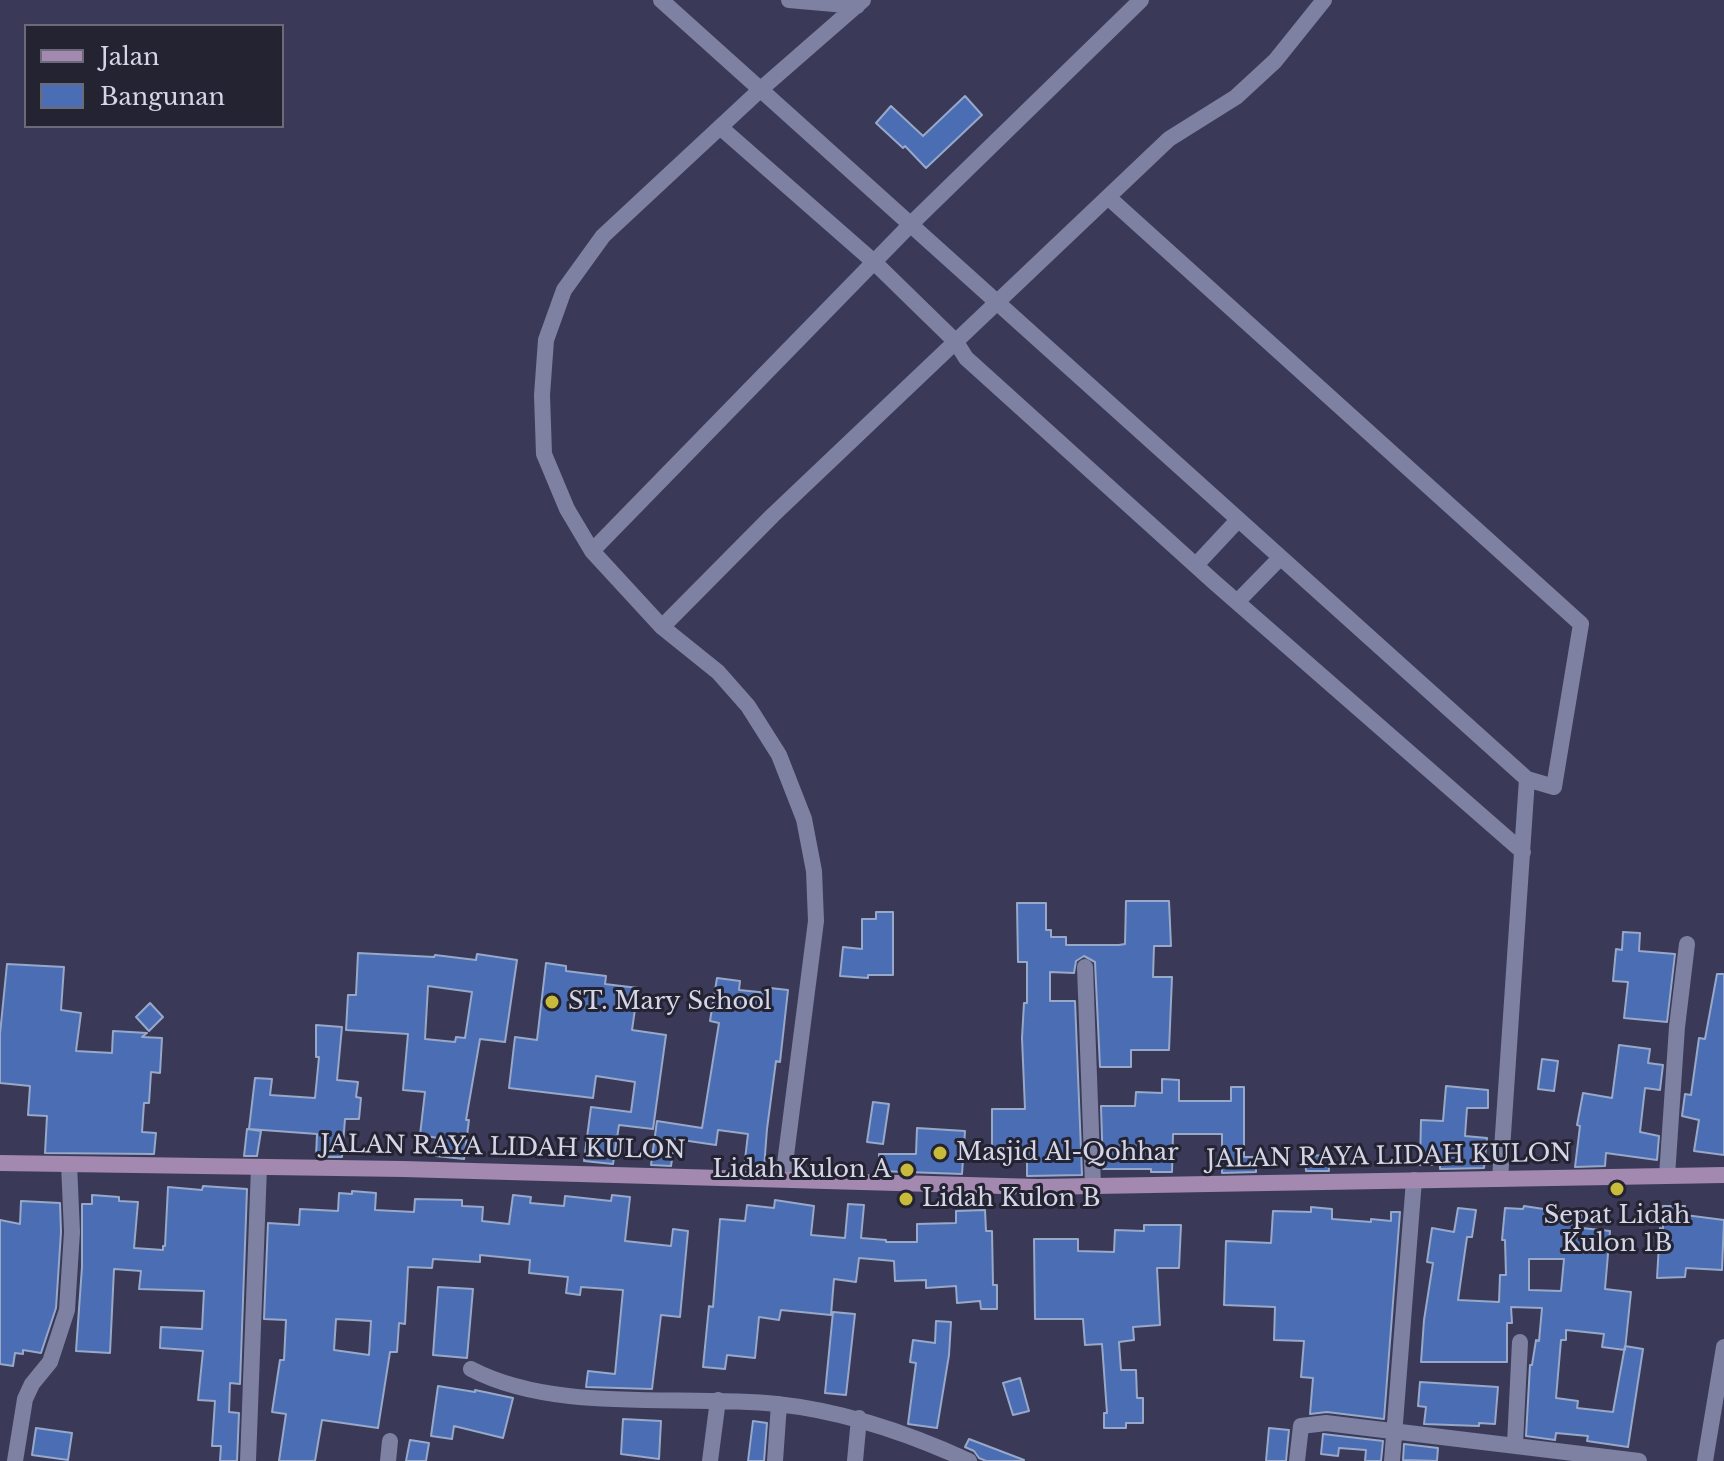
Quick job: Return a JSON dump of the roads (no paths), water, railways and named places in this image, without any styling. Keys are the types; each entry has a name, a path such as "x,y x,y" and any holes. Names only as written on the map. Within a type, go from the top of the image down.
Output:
{"main road":[{"name":"JALAN RAYA LIDAH KULON","path":"0,1163 1038,1187 1724,1175"}],"street":[{"path":"661,0 1527,779 1554,787 1581,624 1108,197"},
{"path":"789,0 860,3"},
{"path":"592,551 912,223 1141,0"},
{"path":"662,627 773,515 1169,139 1236,97 1275,61 1324,0"},
{"path":"783,1179 816,921 814,871 804,819 779,755 748,706 718,672 662,627 592,551 567,509 544,454 542,395 546,340 564,290 603,236 761,89 860,3"},
{"path":"720,127 874,262 956,342 966,358 1237,602 1523,852"},
{"path":"1196,565 1238,520"},
{"path":"1237,602 1280,558"},
{"path":"1500,1179 1527,779"},
{"path":"1667,1176 1677,1027 1687,944"},
{"path":"1085,967 1093,1186"},
{"path":"15,1461 27,1391 50,1362 67,1310 72,1232 69,1164"},
{"path":"248,1461 259,1167"},
{"path":"1392,1461 1414,1180"},
{"path":"1515,1444 1520,1342"},
{"path":"1705,1461 1724,1347"},
{"path":"471,1369 491,1379 545,1394 779,1404 859,1418 930,1452 969,1461"},
{"path":"710,1461 718,1400"},
{"path":"775,1461 779,1404"},
{"path":"855,1461 859,1418"},
{"path":"1297,1461 1299,1432 1304,1424 1326,1423 1639,1461"},
{"path":"388,1461 390,1441"}],"place":[{"name":"ST. Mary School","path":"552,1002"},
{"name":"Masjid Al-Qohhar","path":"940,1153"},
{"name":"Lidah Kulon A","path":"907,1170"},
{"name":"Sepat Lidah Kulon 1B","path":"1617,1189"},
{"name":"Lidah Kulon B","path":"906,1199"}]}
